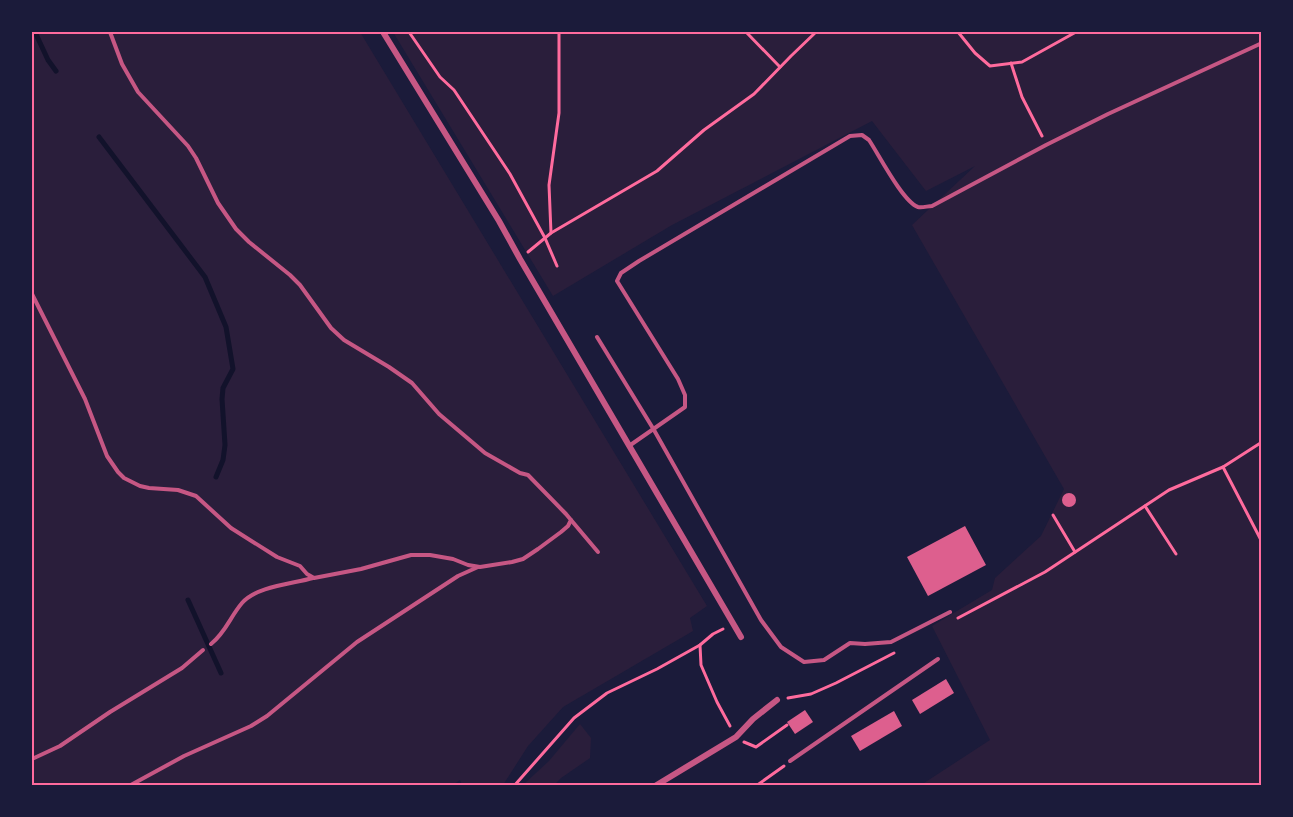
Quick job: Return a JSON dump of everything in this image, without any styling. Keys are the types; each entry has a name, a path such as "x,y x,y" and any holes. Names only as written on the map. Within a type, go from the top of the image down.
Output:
{"street":[{"path":"383,32 499,221 741,637"},
{"path":"655,786 736,737 753,719 777,700"}],"lane":[{"path":"110,32 122,64 138,92 188,146 218,203 236,230 300,285 331,327 344,340 412,383 439,414 485,453 520,473 528,475 598,552"},
{"path":"630,446 685,407 685,395 678,380 617,281 621,273 639,261 850,136 862,135 869,140 910,203 920,208 932,206 1108,114 1262,43"},
{"path":"32,294 85,399 107,456 118,472 124,478 140,486 178,490 196,496 236,531 277,557 300,566 314,578"},
{"path":"597,337 654,430 761,620 782,647 804,662 824,660 850,644 891,642 950,612"},
{"path":"129,786 184,756 251,726 267,716 357,642 458,576 480,567 522,559 561,532 571,520"},
{"path":"211,644 223,633 242,603 262,590 361,569 411,555 430,555 453,559 480,567"},
{"path":"32,759 60,746 182,668 203,650"},
{"path":"790,761 938,659"}],"path":[{"path":"409,32 440,77 454,90 510,174 545,238 557,266"},
{"path":"551,233 549,185 559,113 559,32"},
{"path":"746,32 780,67"},
{"path":"520,259 551,233 657,171 704,130 754,94 816,32"},
{"path":"958,32 975,53 990,66 1022,62 1076,32"},
{"path":"1011,63 1022,97 1046,145"},
{"path":"951,622 1045,572 1169,490 1223,467 1262,442"},
{"path":"1223,467 1262,542"},
{"path":"1144,507 1176,554"},
{"path":"1053,515 1076,552"},
{"path":"514,786 574,718 606,693 657,669 732,623"},
{"path":"699,645 701,665 736,737 756,747 786,725"},
{"path":"777,700 811,694 836,684 899,650"},
{"path":"756,786 790,761"}],"shaded area":[{"path":"32,32 360,32 707,606 690,618 693,631 563,707 528,746 503,785 462,785 460,780 451,786 32,785"},
{"path":"393,32 1261,32 1261,785 921,785 990,740 932,626 992,590 995,578 1041,536 1064,489 912,225 975,166 926,191 872,121 672,225 553,296"},
{"path":"580,724 591,738 590,758 554,785 523,785 549,761"}],"building":[{"path":"1069,493 1074,495 1076,500 1074,505 1069,507 1064,505 1062,500 1064,495"},
{"path":"965,526 986,565 928,596 907,557"},
{"path":"946,679 954,693 920,714 912,700"},
{"path":"805,710 813,722 795,734 787,722"},
{"path":"894,711 902,726 860,751 851,736"}],"waterway":[{"path":"35,32 48,60 56,71"},
{"path":"99,137 205,277 226,327 233,369 223,388 225,445 223,460 216,477"},
{"path":"188,600 221,673"}]}
